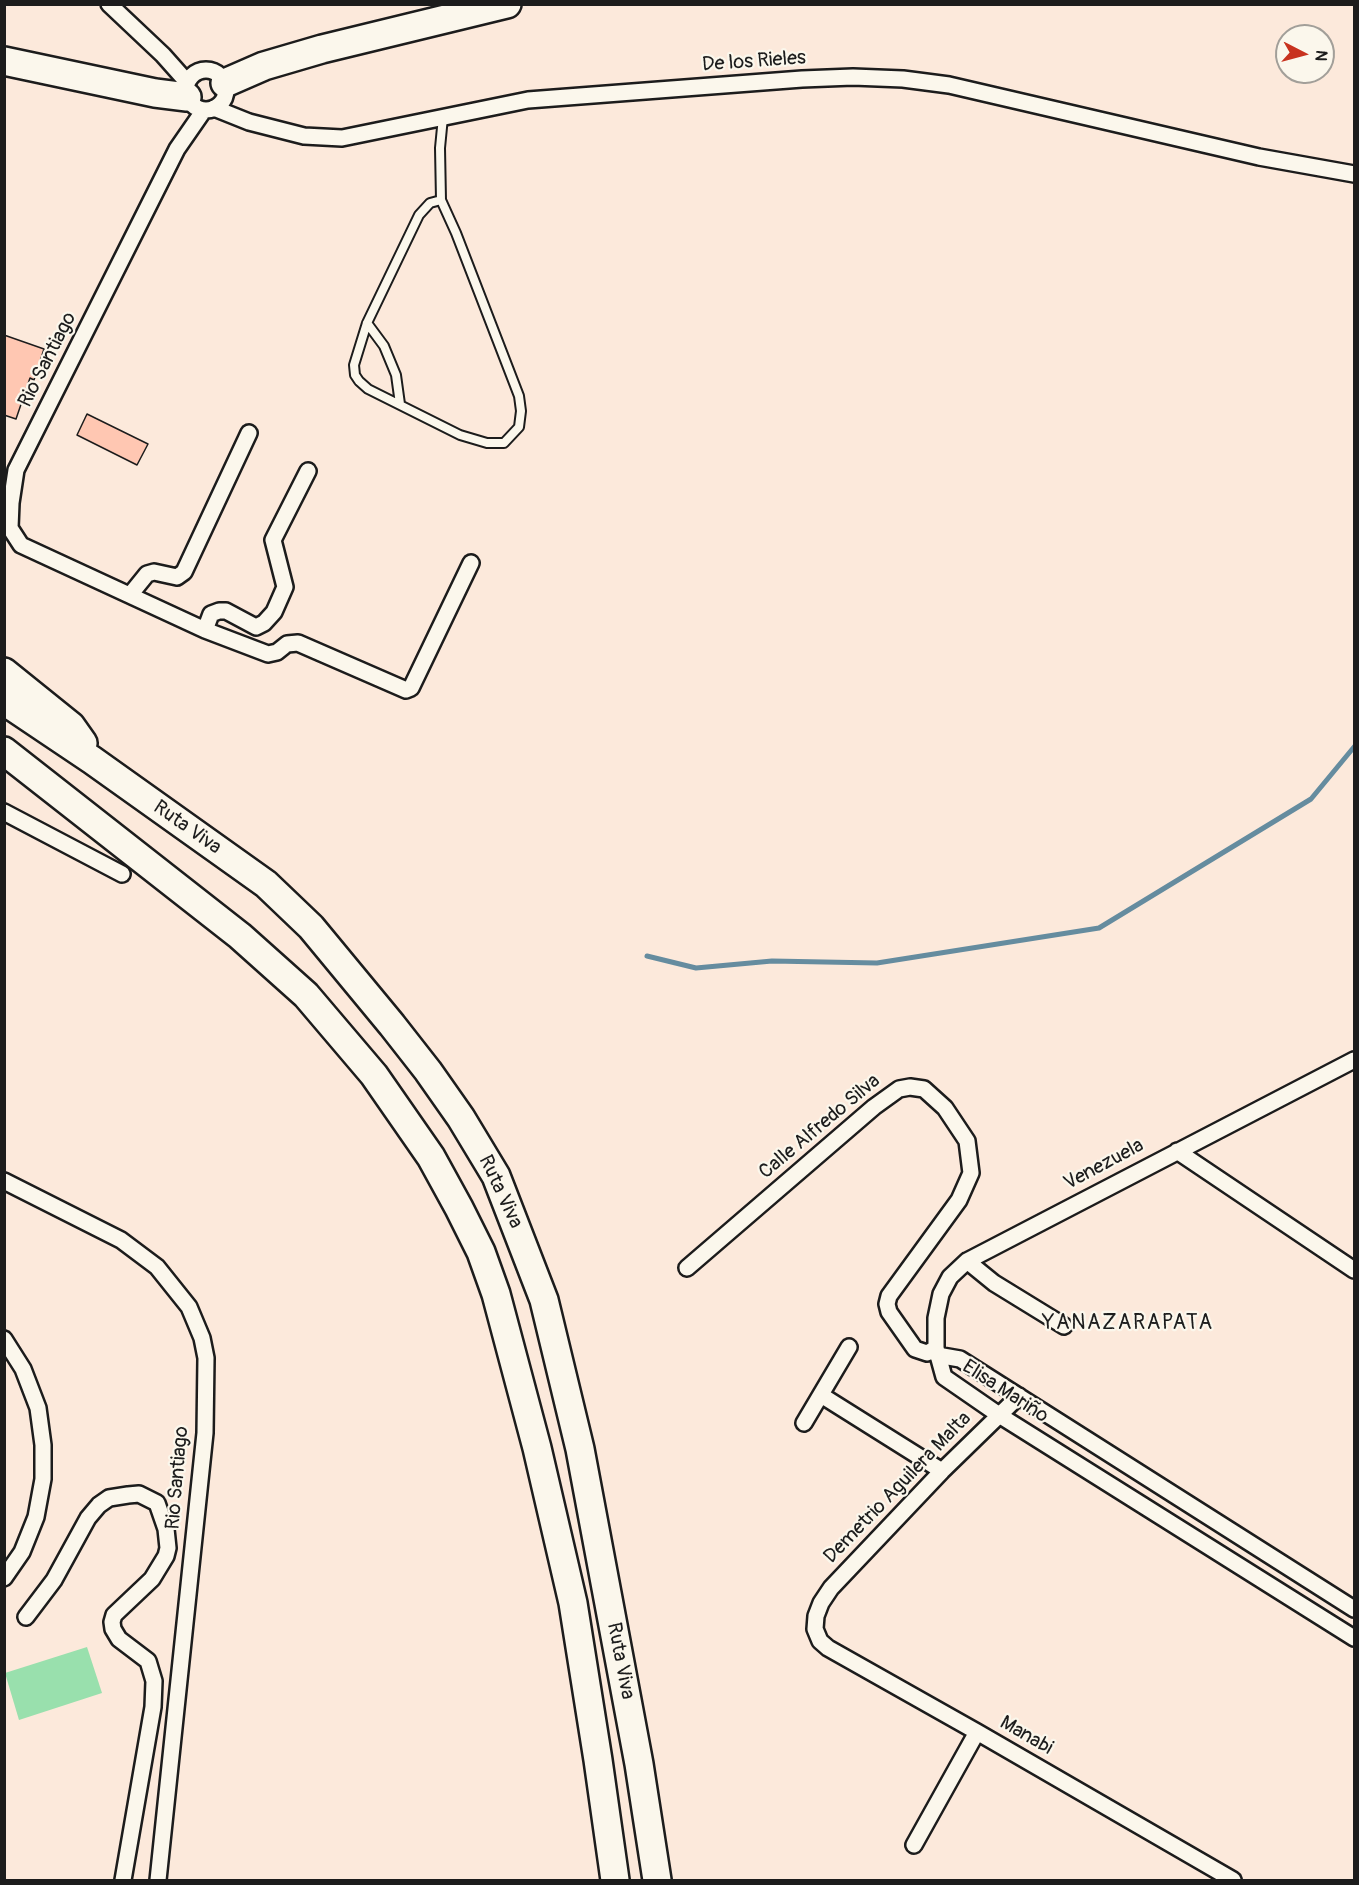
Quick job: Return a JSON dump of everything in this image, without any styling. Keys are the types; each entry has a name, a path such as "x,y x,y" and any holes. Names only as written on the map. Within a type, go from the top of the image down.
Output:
{"highway":[{"path":"225,90 264,66 322,49 507,4"},
{"path":"4,61 197,100"},
{"path":"4,672 77,732 92,760"},
{"name":"Ruta Viva","path":"4,701 92,760 266,884 311,927 428,1071 461,1118 496,1176 544,1300 580,1449 639,1764 657,1881"},
{"name":"Ruta Viva","path":"4,752 240,936 306,995 374,1075 431,1157 459,1208 481,1252 496,1294 537,1448 573,1603 615,1881"}],"street":[{"path":"109,4 163,55 197,100"},
{"path":"163,55 200,70 218,74 235,110 249,122"},
{"path":"197,100 190,77 200,70"},
{"name":"De los Rieles","path":"197,100 249,122 304,136 342,138 528,100 802,79 854,77 903,79 949,85 1259,157 1354,174"},
{"path":"197,100 225,90"},
{"name":"Rio Santiago","path":"197,100 177,149 16,470 7,526 21,545 205,630 268,654 277,652 287,644 298,643 401,689 411,688 471,563"},
{"path":"130,595 147,574 154,572 177,576 184,572 249,433"},
{"path":"205,630 211,614 219,611 226,611 256,627 264,623 274,612 285,587 273,540 308,471"},
{"path":"4,812 122,874"},
{"name":"Venezuela","path":"937,1352 936,1318 941,1294 950,1277 967,1261 1354,1060"},
{"name":"Calle Alfredo Silva","path":"687,1268 874,1107 899,1089 910,1087 924,1089 945,1108 967,1141 971,1173 959,1200 889,1296 887,1304 889,1312 915,1349 927,1353 937,1352"},
{"path":"1177,1151 1354,1270"},
{"name":"Rio Santiago","path":"4,1181 121,1240 157,1267 189,1307 202,1338 206,1358 205,1432 158,1881"},
{"path":"967,1261 994,1283 1064,1326"},
{"path":"4,1339 23,1369 38,1408 43,1445 43,1479 36,1517 22,1551 4,1578"},
{"path":"804,1423 849,1347"},
{"name":"Elisa Mariño","path":"937,1352 960,1359 1354,1609"},
{"name":"Elisa Mariño","path":"937,1352 944,1377 999,1415 1354,1638"},
{"path":"821,1395 942,1471"},
{"name":"Demetrio Aguilera Malta","path":"816,1616 831,1588 942,1471 1019,1396"},
{"path":"26,1617 54,1580 88,1518 99,1505 109,1498 139,1494 157,1503 166,1529 168,1548 166,1556 152,1579 140,1592 123,1604 114,1615 112,1622 112,1629 119,1639 148,1661 154,1681 153,1707 123,1881"},
{"name":"Manabi","path":"816,1616 815,1629 820,1641 828,1648 1233,1881"},
{"path":"914,1845 977,1732"}],"lane":[{"path":"441,200 430,203 418,215 367,322 354,365 355,375 368,389 460,435 487,443 504,443 519,427 521,411 519,396 441,200 440,148 443,117"},
{"path":"367,322 384,346 396,375 400,404"}],"green space":[{"path":"87,1647 102,1693 19,1720 5,1673"}],"building":[{"path":"4,335 44,349 34,380 30,378 16,419 4,415"},
{"path":"87,414 148,444 137,465 77,435"}],"waterway":[{"path":"647,956 696,968 772,961 877,963 1099,928 1311,799 1354,747"}],"district":[{"name":"YANAZARAPATA","path":"1128,1324"}]}
